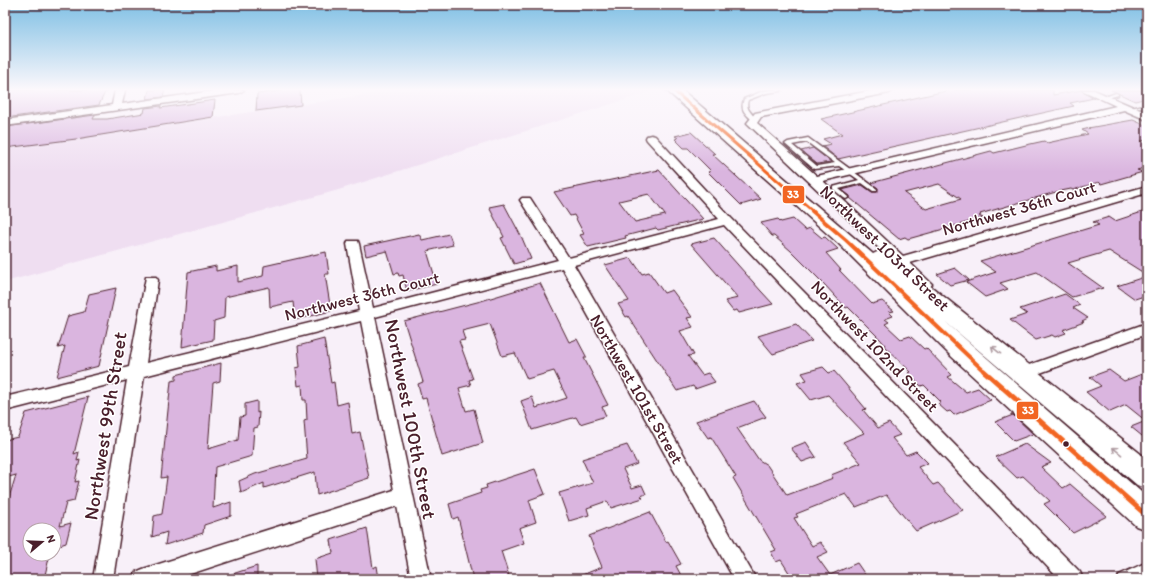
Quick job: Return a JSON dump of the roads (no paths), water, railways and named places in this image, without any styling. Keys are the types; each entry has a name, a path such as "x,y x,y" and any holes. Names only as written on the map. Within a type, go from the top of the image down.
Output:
{"main road":[{"name":"Northwest 103rd Street","path":"709,117 846,240 955,345 1147,516"},
{"name":"Northwest 103rd Street","path":"712,117 955,316 1147,476"}],"street":[{"path":"5,123 48,117"},
{"name":"Northwest 103rd Street","path":"756,117 752,123 901,261 955,316"},
{"path":"815,180 1088,117"},
{"name":"Northwest 102nd Street","path":"651,138 727,221 1073,579"},
{"name":"Northwest 36th Court","path":"901,261 1147,190"},
{"name":"Northwest 101st Street","path":"526,200 566,263 746,579"},
{"name":"Northwest 36th Court","path":"5,404 368,314 727,221"},
{"name":"Northwest 100th Street","path":"353,244 405,495 420,579"},
{"name":"Northwest 99th Street","path":"103,579 151,280"},
{"path":"997,383 1147,328"},
{"path":"143,579 405,495"}],"lane":[{"path":"840,164 816,168 788,144 808,140 864,181 874,190"},
{"path":"846,197 835,188 864,181"},
{"path":"1123,579 1147,567"}]}
